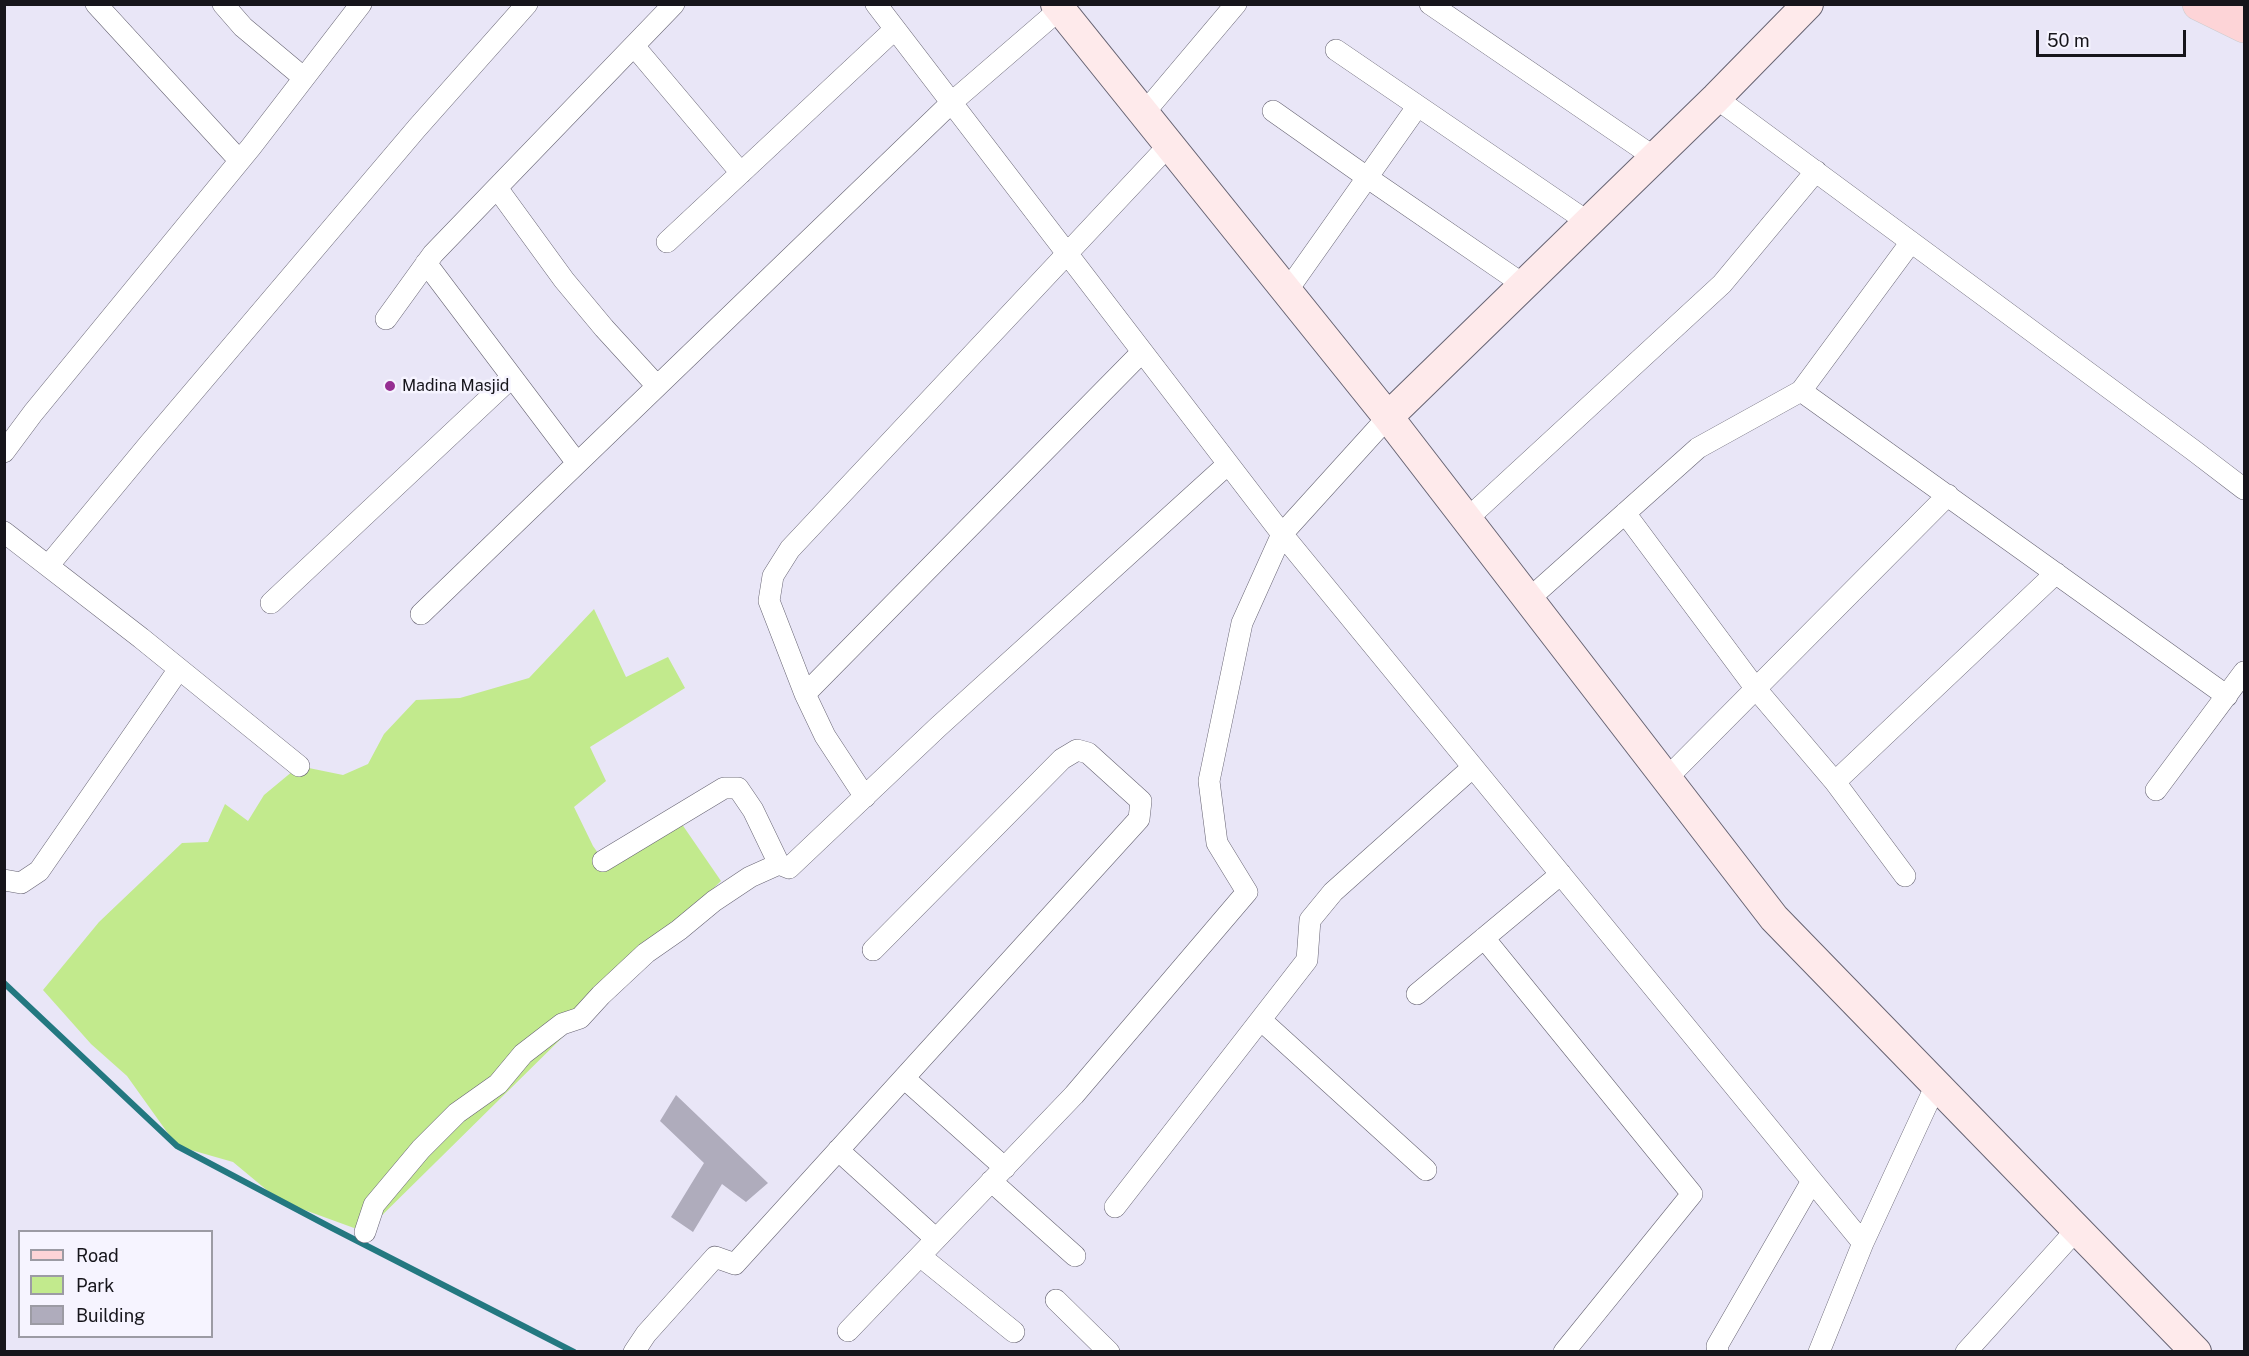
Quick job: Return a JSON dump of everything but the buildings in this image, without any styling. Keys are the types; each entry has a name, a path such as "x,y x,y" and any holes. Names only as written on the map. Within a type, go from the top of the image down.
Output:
{"main road":[{"path":"2199,4 2244,26"}],"street":[{"path":"96,4 239,160"},
{"path":"4,452 33,413 239,160 361,4"},
{"path":"48,566 417,128 527,4"},
{"path":"386,319 426,263 674,4"},
{"path":"876,4 1282,534 1863,1243"},
{"path":"1144,113 1236,4"},
{"path":"1430,4 1654,157"},
{"path":"848,1330 1074,1095 1246,892 1216,843 1209,781 1242,623 1282,534 1388,417 1716,98 1808,4"},
{"path":"230,7 243,27 304,78"},
{"path":"421,614 951,103 1058,7 1388,417 1774,918 2196,1352"},
{"path":"667,242 895,29"},
{"path":"634,46 741,173"},
{"path":"1336,50 1588,222"},
{"path":"1716,98 2244,489"},
{"path":"1287,291 1417,107"},
{"path":"1273,111 1524,285"},
{"path":"865,797 825,736 805,694 769,601 773,576 790,549 1170,145"},
{"path":"1467,519 1722,284 1816,171"},
{"path":"497,188 564,280 657,386"},
{"path":"1529,599 1698,448 1801,391 1911,242"},
{"path":"426,263 577,463"},
{"path":"805,694 1142,352"},
{"path":"271,603 512,377"},
{"path":"1801,391 2227,696"},
{"path":"603,861 724,788 738,788 753,810 779,864 789,868 947,719 1228,464"},
{"path":"1667,778 1948,495"},
{"path":"1625,513 1756,688 1835,783 1905,876"},
{"path":"4,532 298,766"},
{"path":"1835,783 2056,573"},
{"path":"4,880 21,883 39,871 179,669"},
{"path":"2156,790 2244,672"},
{"path":"634,1352 646,1334 715,1257 735,1264 1139,819 1142,801 1088,753 1077,750 1062,759 873,950"},
{"path":"1115,1207 1262,1021 1307,960 1310,920 1334,892 1473,767"},
{"path":"365,1232 374,1205 421,1149 457,1113 498,1084 523,1054 562,1024 580,1018 646,953 714,901 750,877 779,864"},
{"path":"1417,994 1561,874"},
{"path":"1484,938 1692,1194 1564,1352"},
{"path":"1262,1021 1426,1170"},
{"path":"904,1078 1075,1256"},
{"path":"1819,1352 1863,1243 1936,1084"},
{"path":"838,1150 936,1239"},
{"path":"1718,1352 1717,1346 1812,1181"},
{"path":"1966,1352 2076,1229"},
{"path":"920,1256 1014,1332"},
{"path":"1056,1300 1109,1352"}],"green space":[{"path":"594,609 626,677 668,657 685,688 590,747 606,781 574,807 593,846 603,860 677,817 721,881 365,1232 280,1201 233,1162 177,1146 127,1076 91,1044 43,990 99,922 182,843 208,842 225,804 248,821 264,795 299,766 343,775 368,764 384,734 416,700 460,698 529,678"}],"waterway":[{"path":"4,983 177,1146 574,1352"}],"place":[{"name":"Madina Masjid","path":"390,386"}]}
